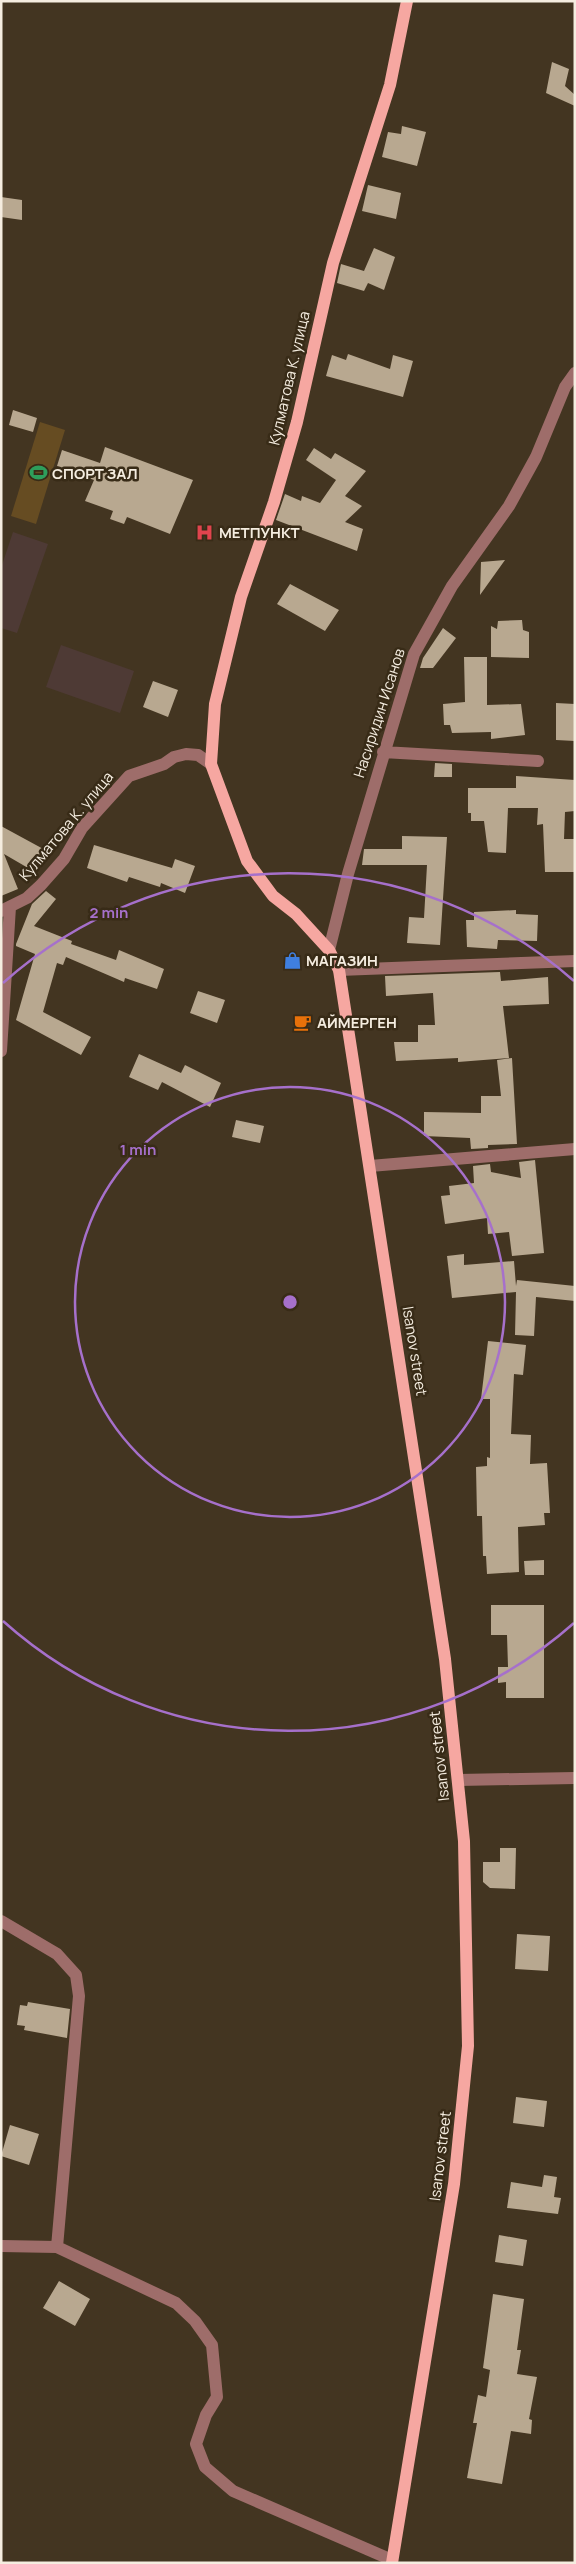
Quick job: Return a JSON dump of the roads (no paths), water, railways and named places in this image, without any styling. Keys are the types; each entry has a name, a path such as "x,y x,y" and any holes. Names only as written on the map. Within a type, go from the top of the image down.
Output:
{"main road":[{"name":"Кулматова К. улица","path":"296,914 272,896 247,861 212,764 215,704 241,597 274,502 297,422 333,263 390,86 407,1"},
{"name":"Isanov street","path":"296,914 329,950 339,970 446,1659 464,1842 468,2046 454,2184 392,2562"}],"street":[{"name":"Насиридин Исанов","path":"329,950 348,874 383,752 414,654 452,586 510,506 536,456 565,387 575,373"},
{"path":"383,752 538,761"},
{"name":"Кулматова К. улица","path":"6,909 27,898 41,885 64,859 82,828 129,776 164,764 174,756 186,754 198,755 212,764"},
{"path":"1,1051 6,909"},
{"path":"339,970 575,961"},
{"path":"370,1166 575,1148"},
{"path":"458,1780 575,1778"},
{"path":"1,1921 57,1954 76,1975 79,1996 57,2247"},
{"path":"1,2246 57,2247 176,2303 194,2321 212,2345 217,2397 206,2416 196,2444 206,2467 233,2491 392,2562"}],"place":[{"name":"СПОРТ ЗАЛ","path":"38,473"},
{"name":"МЕТПУНКТ","path":"205,532"},
{"name":"МАГАЗИН","path":"292,960"},
{"name":"АЙМЕРГЕН","path":"303,1022"}]}
